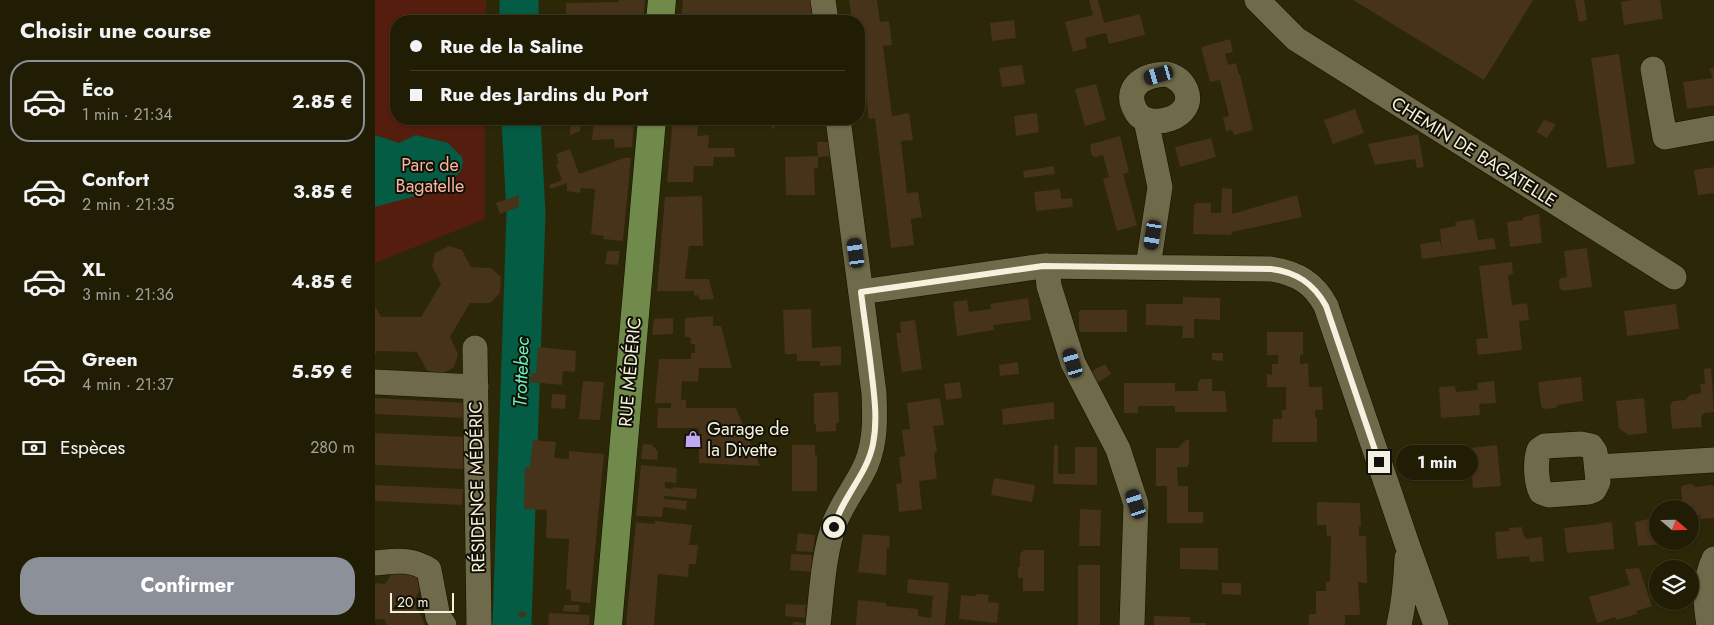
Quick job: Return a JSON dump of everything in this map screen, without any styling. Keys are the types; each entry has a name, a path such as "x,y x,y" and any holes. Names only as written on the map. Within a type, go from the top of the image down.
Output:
{"main road":[{"path":"661,15 662,0"},
{"name":"RUE MÉDÉRIC","path":"609,625 651,125"}],"street":[{"path":"823,0 825,15"},
{"name":"CHEMIN DE BAGATELLE","path":"1257,0 1296,39 1674,277"},
{"path":"1653,69 1665,137 1714,128"},
{"path":"1146,120 1160,188 1148,267"},
{"path":"818,625 829,543 835,523 866,464 873,444 875,421 874,392 840,125"},
{"path":"861,292 1047,266 1271,269 1297,275 1315,289 1326,306 1436,625"},
{"path":"1047,266 1049,286 1073,363 1118,449 1136,504 1132,625"},
{"name":"RÉSIDENCE MÉDÉRIC","path":"475,348 479,625"},
{"path":"375,382 476,387"},
{"path":"1597,467 1714,460"},
{"path":"1399,625 1406,581 1407,544"},
{"path":"1709,625 1706,608 1706,589 1708,574 1714,559"},
{"path":"375,563 404,560 420,564 429,570 438,617 444,625"}],"green space":[{"name":"Parc de Bagatelle","path":"375,0 486,0 486,15 390,15 390,125 485,125 485,219 375,263"}],"shaded area":[{"path":"375,135 399,143 416,135 448,143 462,157 461,171 442,189 375,207"}],"building":[{"path":"619,0 645,0 644,15 566,15 566,3 618,2"},
{"path":"683,0 815,0 817,15 682,15"},
{"path":"849,0 877,0 880,22 889,21 892,45 883,46 892,116 909,113 913,140 901,141 907,193 918,192 922,217 911,219 914,245 891,248 875,118 869,119 865,89 865,15 851,15"},
{"path":"1089,0 1098,0 1104,23 1140,14 1145,35 1109,44 1106,33 1085,38 1087,48 1073,52 1065,22 1093,15"},
{"path":"1353,0 1533,0 1484,80"},
{"path":"1575,0 1584,0 1587,20 1579,22"},
{"path":"1660,0 1663,19 1624,25 1621,2"},
{"path":"1014,20 1016,38 992,41 990,23"},
{"path":"1230,39 1233,52 1225,54 1228,65 1236,63 1253,130 1234,135 1232,130 1226,131 1223,118 1229,116 1220,80 1210,82 1201,47"},
{"path":"1619,54 1635,164 1607,168 1591,58"},
{"path":"1022,65 1025,84 1002,87 999,68"},
{"path":"1714,68 1714,105 1687,109 1683,82 1713,78 1709,69"},
{"path":"1096,84 1106,120 1085,126 1075,89"},
{"path":"1355,109 1364,133 1333,144 1324,120"},
{"path":"1037,113 1039,132 1016,136 1014,116"},
{"path":"1544,120 1556,124 1547,138 1536,132"},
{"path":"571,125 580,125 580,131 570,135"},
{"path":"593,125 634,125 632,147 615,148 614,139 592,140"},
{"path":"672,125 698,125 697,136 709,135 708,148 734,148 735,157 714,157 713,166 694,166 693,182 667,182"},
{"path":"1418,134 1424,167 1417,168 1415,159 1375,165 1368,144"},
{"path":"1120,136 1129,172 1123,174 1137,225 1117,231 1103,179 1109,177 1103,155 1092,156 1090,147 1091,144"},
{"path":"1211,138 1216,157 1180,167 1175,147"},
{"path":"817,142 834,142 836,156 818,157"},
{"path":"570,149 579,174 624,158 631,158 623,241 603,239 604,236 591,234 595,189 581,188 580,193 567,191 567,183 551,189 549,185 562,180 556,164 559,163 556,154"},
{"path":"818,156 818,168 814,168 815,195 786,195 785,157"},
{"path":"1054,166 1055,174 1024,178 1023,171"},
{"path":"1714,167 1714,193 1698,195 1694,170"},
{"path":"1222,188 1232,189 1232,214 1297,195 1302,217 1232,232 1231,235 1193,234 1194,205 1197,203 1211,203 1211,213 1221,213"},
{"path":"1060,189 1061,199 1072,198 1073,207 1036,211 1034,192"},
{"path":"519,195 519,207 500,214 496,203"},
{"path":"702,196 703,246 689,246 685,279 709,279 714,299 700,300 698,295 694,296 694,291 657,291 665,197"},
{"path":"1539,214 1542,243 1510,247 1507,222 1523,220 1523,217"},
{"path":"1474,219 1478,240 1494,238 1496,249 1422,259 1420,244 1440,241 1442,252 1440,229 1456,226 1455,222"},
{"path":"449,246 462,250 471,267 491,268 501,277 500,293 490,303 470,303 450,337 458,354 454,367 441,375 427,371 417,352 377,351 375,355 375,306 381,317 421,317 441,284 432,266 435,253"},
{"path":"1587,248 1592,287 1563,291 1560,289 1559,281 1561,278 1567,277 1564,251"},
{"path":"607,251 620,251 618,265 605,264"},
{"path":"1512,262 1513,274 1508,275 1512,305 1527,303 1529,320 1519,321 1522,350 1478,355 1476,339 1488,338 1479,266"},
{"path":"1183,297 1220,298 1220,320 1194,319 1194,338 1182,338 1183,326 1146,325 1146,304 1183,304"},
{"path":"1028,298 1031,320 993,325 994,330 957,336 953,302 967,300 969,312 991,309 990,304"},
{"path":"1676,304 1679,329 1627,336 1624,311"},
{"path":"811,309 812,348 841,346 841,365 820,366 820,361 797,361 797,354 785,354 783,310"},
{"path":"1081,310 1127,310 1127,332 1081,332 1079,329 1079,312"},
{"path":"713,316 713,326 721,326 732,368 699,368 698,382 682,381 681,400 686,400 686,408 736,408 760,466 699,463 699,428 657,428 658,408 671,408 671,403 655,403 659,359 691,359 691,353 695,353 695,344 691,344 690,337 685,337 685,318"},
{"path":"673,318 673,334 652,335 654,319"},
{"path":"915,320 922,369 902,372 896,333 901,333 900,322"},
{"path":"1267,332 1303,332 1303,355 1300,355 1300,364 1308,363 1309,387 1322,387 1323,410 1315,410 1317,442 1272,442 1273,419 1282,419 1282,410 1286,410 1286,387 1267,387 1267,374 1272,375 1272,364 1278,364 1278,355 1267,355"},
{"path":"538,347 576,351 575,372 563,371 562,385 530,382 531,373 536,373"},
{"path":"1212,353 1223,353 1223,361 1212,360"},
{"path":"1018,362 1019,374 1000,376 999,365"},
{"path":"1105,364 1111,374 1091,387 1085,375"},
{"path":"1711,368 1714,412 1704,413 1701,417 1702,427 1672,429 1670,405 1673,401 1685,400 1690,395 1701,393 1700,384 1705,384 1704,369"},
{"path":"1581,377 1583,401 1558,405 1555,408 1544,409 1541,406 1538,382"},
{"path":"1201,379 1212,379 1212,391 1225,391 1227,412 1175,412 1175,406 1138,406 1138,413 1124,413 1124,383 1175,383 1175,391 1198,391 1198,383"},
{"path":"583,381 604,382 600,420 579,419"},
{"path":"1494,381 1496,403 1479,404 1480,415 1441,418 1439,387 1455,386 1456,392 1478,390 1477,383"},
{"path":"960,382 962,398 946,400 944,384"},
{"path":"838,392 839,423 836,423 836,431 816,432 816,424 814,424 814,393"},
{"path":"552,394 566,395 565,409 551,408"},
{"path":"375,398 466,403 465,418 375,414"},
{"path":"940,398 944,425 933,426 937,452 934,453 937,479 919,481 922,509 899,512 896,484 902,483 899,457 905,456 902,430 910,429 907,403"},
{"path":"1644,398 1647,433 1628,435 1619,428 1616,401"},
{"path":"1054,402 1054,419 1003,425 1002,409"},
{"path":"375,433 465,437 464,469 375,465"},
{"path":"533,440 556,442 554,458 569,459 569,451 604,454 590,603 571,601 571,590 566,589 569,539 546,538 547,510 524,509 525,467 530,467"},
{"path":"1186,440 1189,440 1189,464 1187,467 1177,467 1178,486 1188,486 1188,512 1203,512 1203,523 1167,523 1167,486 1156,486 1156,448 1178,448"},
{"path":"643,444 653,445 656,448 656,451 658,451 657,460 641,459"},
{"path":"792,445 815,445 815,455 817,455 817,491 792,491"},
{"path":"1054,445 1058,445 1058,474 1075,474 1075,447 1097,447 1097,485 1053,484"},
{"path":"1497,445 1501,486 1473,488 1470,448"},
{"path":"641,465 677,468 676,483 665,482 665,488 697,489 696,499 664,496 664,499 687,501 686,510 663,507 662,517 636,516"},
{"path":"994,478 1035,485 1032,502 991,495"},
{"path":"1692,484 1695,487 1712,485 1714,487 1714,518 1700,519 1699,500 1682,500 1681,487"},
{"path":"375,485 463,489 462,505 375,501"},
{"path":"1317,502 1360,503 1361,526 1359,526 1359,536 1366,536 1367,583 1358,582 1360,615 1345,615 1345,625 1309,625 1309,614 1316,614 1316,591 1326,591 1326,582 1330,582 1331,536 1327,536 1326,525 1317,525"},
{"path":"1080,509 1101,510 1100,546 1079,546"},
{"path":"1649,519 1649,545 1638,546 1635,522"},
{"path":"655,521 692,525 689,545 698,545 696,564 689,564 688,577 658,574 654,625 626,625 636,522 655,524"},
{"path":"1612,522 1614,549 1567,553 1564,528"},
{"path":"1522,527 1526,539 1542,537 1544,561 1530,562 1529,556 1497,559 1495,532 1509,531 1509,528"},
{"path":"798,533 815,535 813,552 796,551"},
{"path":"863,534 890,536 889,548 887,548 886,575 858,572"},
{"path":"1180,548 1218,548 1218,570 1180,569"},
{"path":"1024,550 1044,550 1044,591 1023,591 1023,578 1018,578 1018,567 1020,567 1020,554"},
{"path":"791,554 812,555 811,572 790,570"},
{"path":"1078,565 1100,565 1100,625 1078,625"},
{"path":"396,567 421,572 423,585 414,600 425,625 387,625 384,619 375,619 375,583 385,584"},
{"path":"1639,568 1649,597 1649,607 1636,611 1637,614 1616,620 1615,617 1597,623 1589,597 1630,585 1625,569"},
{"path":"908,579 949,583 945,625 856,625 858,600 886,603 886,606 918,609 918,616 931,618 933,596 907,593"},
{"path":"1222,583 1241,583 1241,595 1222,594"},
{"path":"976,594 989,595 988,602 999,603 997,623 959,619 961,595 976,596"},
{"path":"786,604 806,605 805,618 785,616"},
{"path":"564,605 579,605 579,612 563,611"},
{"path":"519,612 526,612 525,617 519,617"},
{"path":"549,613 590,615 589,625 548,625"},
{"path":"1154,616 1190,617 1190,623 1206,623 1206,625 1154,625"},
{"path":"793,622 804,623 804,625 793,625"}],"waterway":[{"name":"Trottebec","path":"519,0 519,15"},
{"name":"Trottebec","path":"512,625 526,214 521,125"}],"place":[{"name":"Garage de la Divette","path":"693,439"}],"route":[{"path":"834,527 845,502 866,464 873,444 875,421 874,392 861,292 1043,266 1271,269 1297,275 1315,289 1326,306 1379,462"}]}
